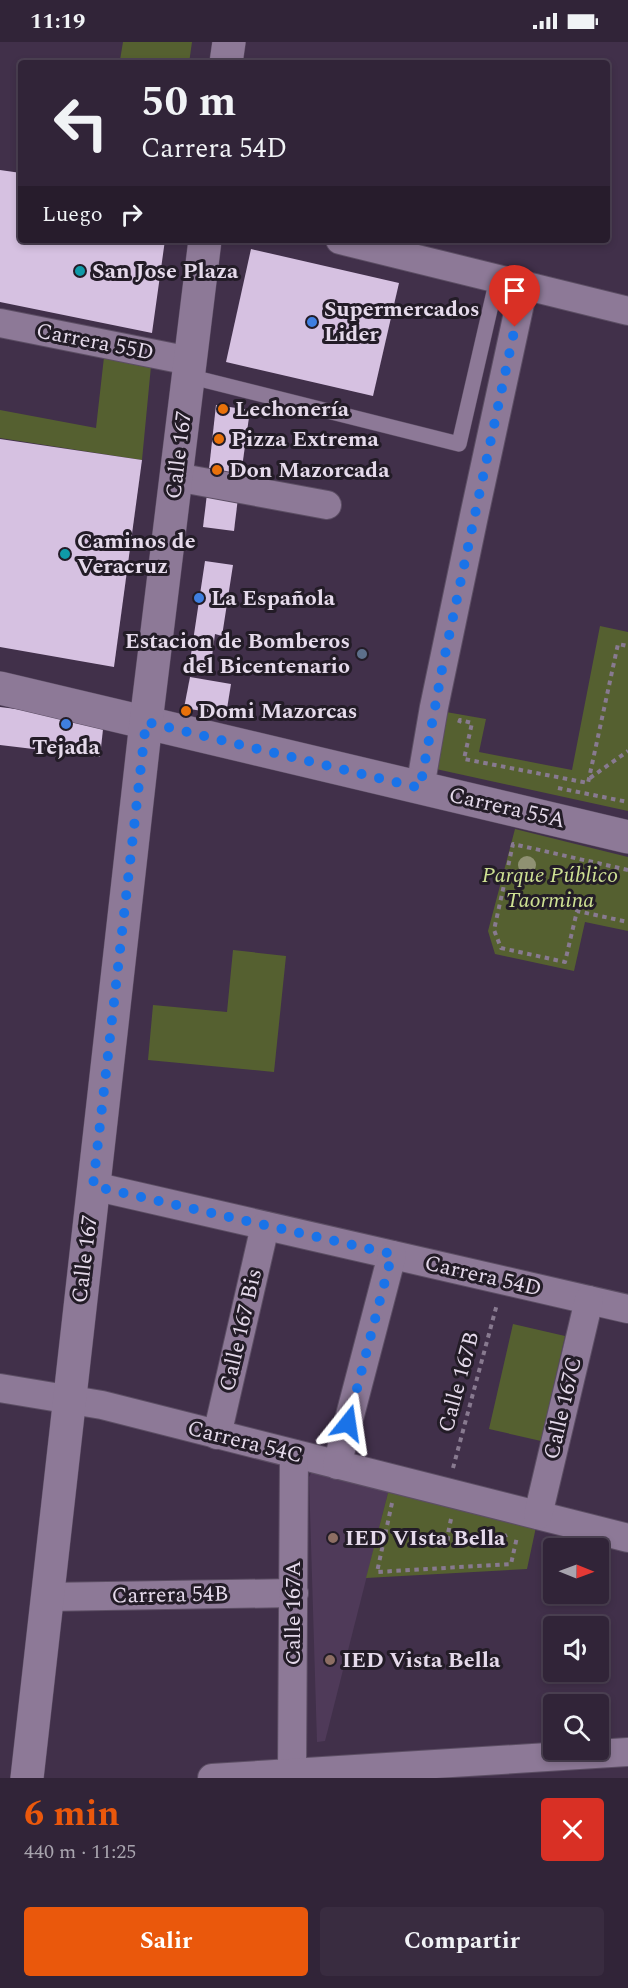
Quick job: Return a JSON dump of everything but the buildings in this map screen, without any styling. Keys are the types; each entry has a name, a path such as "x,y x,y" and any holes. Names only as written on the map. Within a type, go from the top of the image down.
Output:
{"street":[{"path":"226,60 229,42"},
{"name":"Calle 167","path":"27,1778 146,722 205,243"},
{"path":"352,243 628,311"},
{"path":"420,788 471,527 510,282"},
{"name":"Carrera 55D","path":"0,323 189,369"},
{"path":"176,477 327,505"},
{"name":"Carrera 55A","path":"0,688 628,837"},
{"name":"Carrera 54D","path":"93,1186 628,1309"},
{"name":"Calle 167 Bis","path":"217,1435 265,1226"},
{"path":"337,1465 392,1254"},
{"name":"Calle 167C","path":"528,1522 589,1300"},
{"name":"Carrera 54C","path":"0,1388 69,1398 294,1454 337,1465 449,1503 528,1522 628,1538"},
{"name":"Calle 167A","path":"292,1772 294,1454"},
{"name":"Carrera 54B","path":"47,1597 294,1593"},
{"path":"212,1778 628,1752"}],"lane":[{"path":"189,369 459,444 510,282"}],"path":[{"path":"457,731 460,720 472,723 464,759 588,783 618,644 628,646"},
{"path":"590,778 628,751"},
{"path":"550,786 628,802"},
{"path":"628,870 513,844 494,930 501,948 565,962 577,911 628,922"},
{"name":"Calle 167B","path":"504,1280 449,1503 447,1538 487,1545 510,1533"},
{"path":"393,1500 377,1572 511,1564 528,1522"}],"shaded area":[{"name":"IED Vista Bella","path":"313,1470 389,1489 325,1741 317,1742 309,1477"}],"green space":[{"path":"123,42 192,42 189,60 120,60"},
{"path":"104,357 151,366 142,460 0,438 0,410 96,428"},
{"path":"600,626 628,632 628,811 436,769 446,712 486,719 479,752 572,770"},
{"name":"Parque Público Taormina","path":"515,829 628,857 628,931 585,922 574,971 495,954 488,931"},
{"path":"233,950 286,956 274,1072 148,1060 153,1005 227,1012"},
{"path":"513,1324 565,1336 541,1441 489,1429"},
{"path":"389,1489 536,1527 527,1569 366,1578"}],"place":[{"name":"San Jose Plaza","path":"80,271"},
{"name":"Supermercados Lider","path":"312,322"},
{"name":"Lechonería","path":"223,409"},
{"name":"Pizza Extrema","path":"219,439"},
{"name":"Don Mazorcada","path":"217,470"},
{"name":"Caminos de Veracruz","path":"65,554"},
{"name":"La Española","path":"199,598"},
{"name":"Estacion de Bomberos del Bicentenario","path":"362,654"},
{"name":"Domi Mazorcas","path":"186,711"},
{"name":"Tejada","path":"66,724"},
{"name":"IED VIsta Bella","path":"333,1538"},
{"name":"IED Vista Bella","path":"330,1660"}],"route":[{"path":"348,1423 392,1254 93,1186 146,722 420,788 443,664 515,327"}]}
